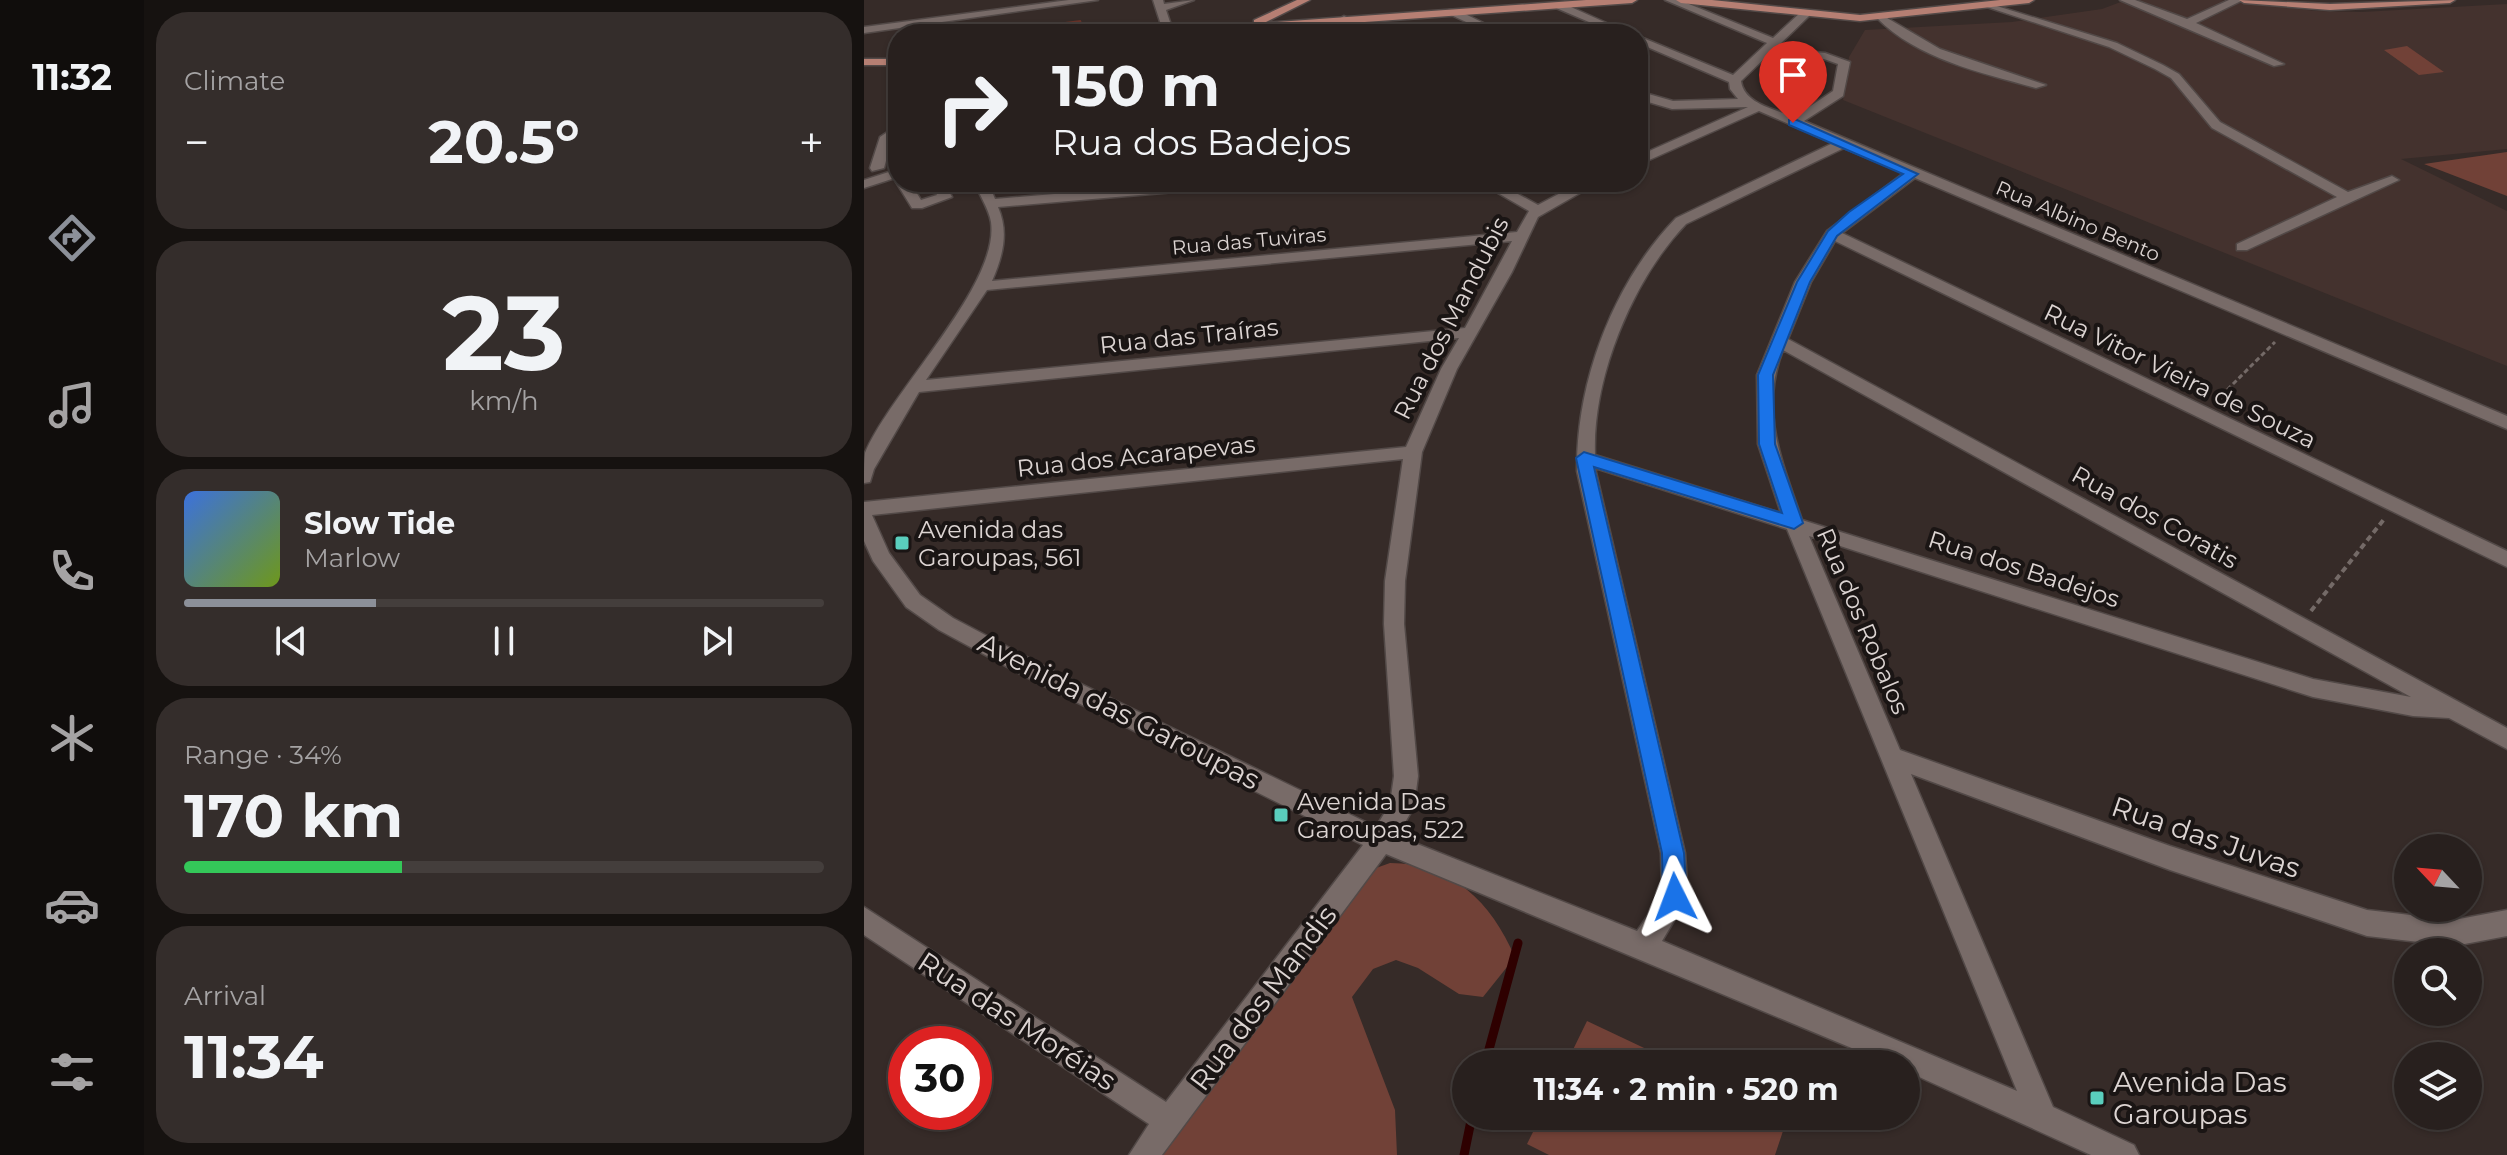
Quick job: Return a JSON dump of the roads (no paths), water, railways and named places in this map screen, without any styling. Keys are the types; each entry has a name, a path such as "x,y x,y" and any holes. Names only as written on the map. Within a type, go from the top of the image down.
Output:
{"main road":[{"path":"1252,24 1305,0"},
{"path":"1288,24 1632,0"},
{"path":"1681,0 1805,14 1882,18 2029,0"},
{"path":"2244,0 2330,7 2450,0"},
{"path":"2292,0 2406,2"},
{"path":"864,62 888,62"}],"street":[{"path":"910,24 1093,0"},
{"path":"1166,24 1160,4 1189,0"},
{"path":"1670,0 1770,46 1844,62 1839,93 1793,123"},
{"path":"2125,0 2187,23 2278,64"},
{"path":"2187,23 2238,0"},
{"path":"1558,5 1603,24"},
{"path":"1991,5 2102,41 2159,67 2175,76 2216,125 2347,197"},
{"path":"1453,12 1479,24"},
{"path":"1735,80 1805,14"},
{"path":"1882,18 1907,38 2001,74 2040,85"},
{"path":"1344,19 1354,24"},
{"path":"864,30 888,27"},
{"path":"1648,43 1735,80"},
{"path":"1735,80 1736,89 1752,104"},
{"path":"1648,98 1672,105 1752,104"},
{"path":"1648,156 1752,104"},
{"name":"Rua Albino Bento","path":"1752,104 2507,423"},
{"path":"871,170 888,136"},
{"path":"1642,946 1661,923 1675,897 1673,853 1584,458 1590,398 1604,353 1647,264 1667,232 1681,221 1842,144"},
{"name":"Rua dos Robalos","path":"1912,174 1832,234 1803,282 1765,375 1767,444 1794,523 2042,1116"},
{"path":"864,184 888,178"},
{"path":"2242,247 2347,197 2392,180"},
{"path":"910,192 915,203 924,205 945,197 942,192"},
{"path":"864,477 865,469 913,387 982,286 994,259 998,222 986,192"},
{"path":"1069,197 1071,192"},
{"path":"992,203 1128,192"},
{"path":"1504,192 1537,210"},
{"name":"Rua dos Mandubis","path":"1381,841 1402,807 1406,776 1394,624 1395,581 1413,452 1449,369 1505,272 1520,236 1537,210 1572,192"},
{"name":"Rua Vitor Vieira de Souza","path":"1832,234 2507,560"},
{"name":"Rua das Tuviras","path":"982,286 1520,236"},
{"name":"Rua das Traíras","path":"913,387 1470,332"},
{"name":"Rua dos Coratis","path":"1778,340 2507,739"},
{"name":"Rua dos Acarapevas","path":"864,509 1413,452"},
{"name":"Rua dos Badejos","path":"1584,458 2313,688 2413,707 2452,709"},
{"name":"Avenida das Garoupas","path":"864,517 880,556 913,601 946,624 1034,671 1381,841 1642,946 2042,1116 2124,1155"},
{"name":"Rua das Juvas","path":"1892,757 2198,867 2367,923 2454,933 2507,923"},
{"name":"Rua dos Mandis","path":"1144,1155 1381,841"},
{"name":"Rua das Moréias","path":"864,920 1170,1121"}],"waterway":[{"path":"1489,1050 1518,943"},
{"path":"1464,1155 1469,1130"}],"place":[{"name":"Avenida das Garoupas, 561","path":"902,543"},
{"name":"Avenida Das Garoupas, 522","path":"1281,815"},
{"name":"Avenida Das Garoupas","path":"2097,1098"}]}
